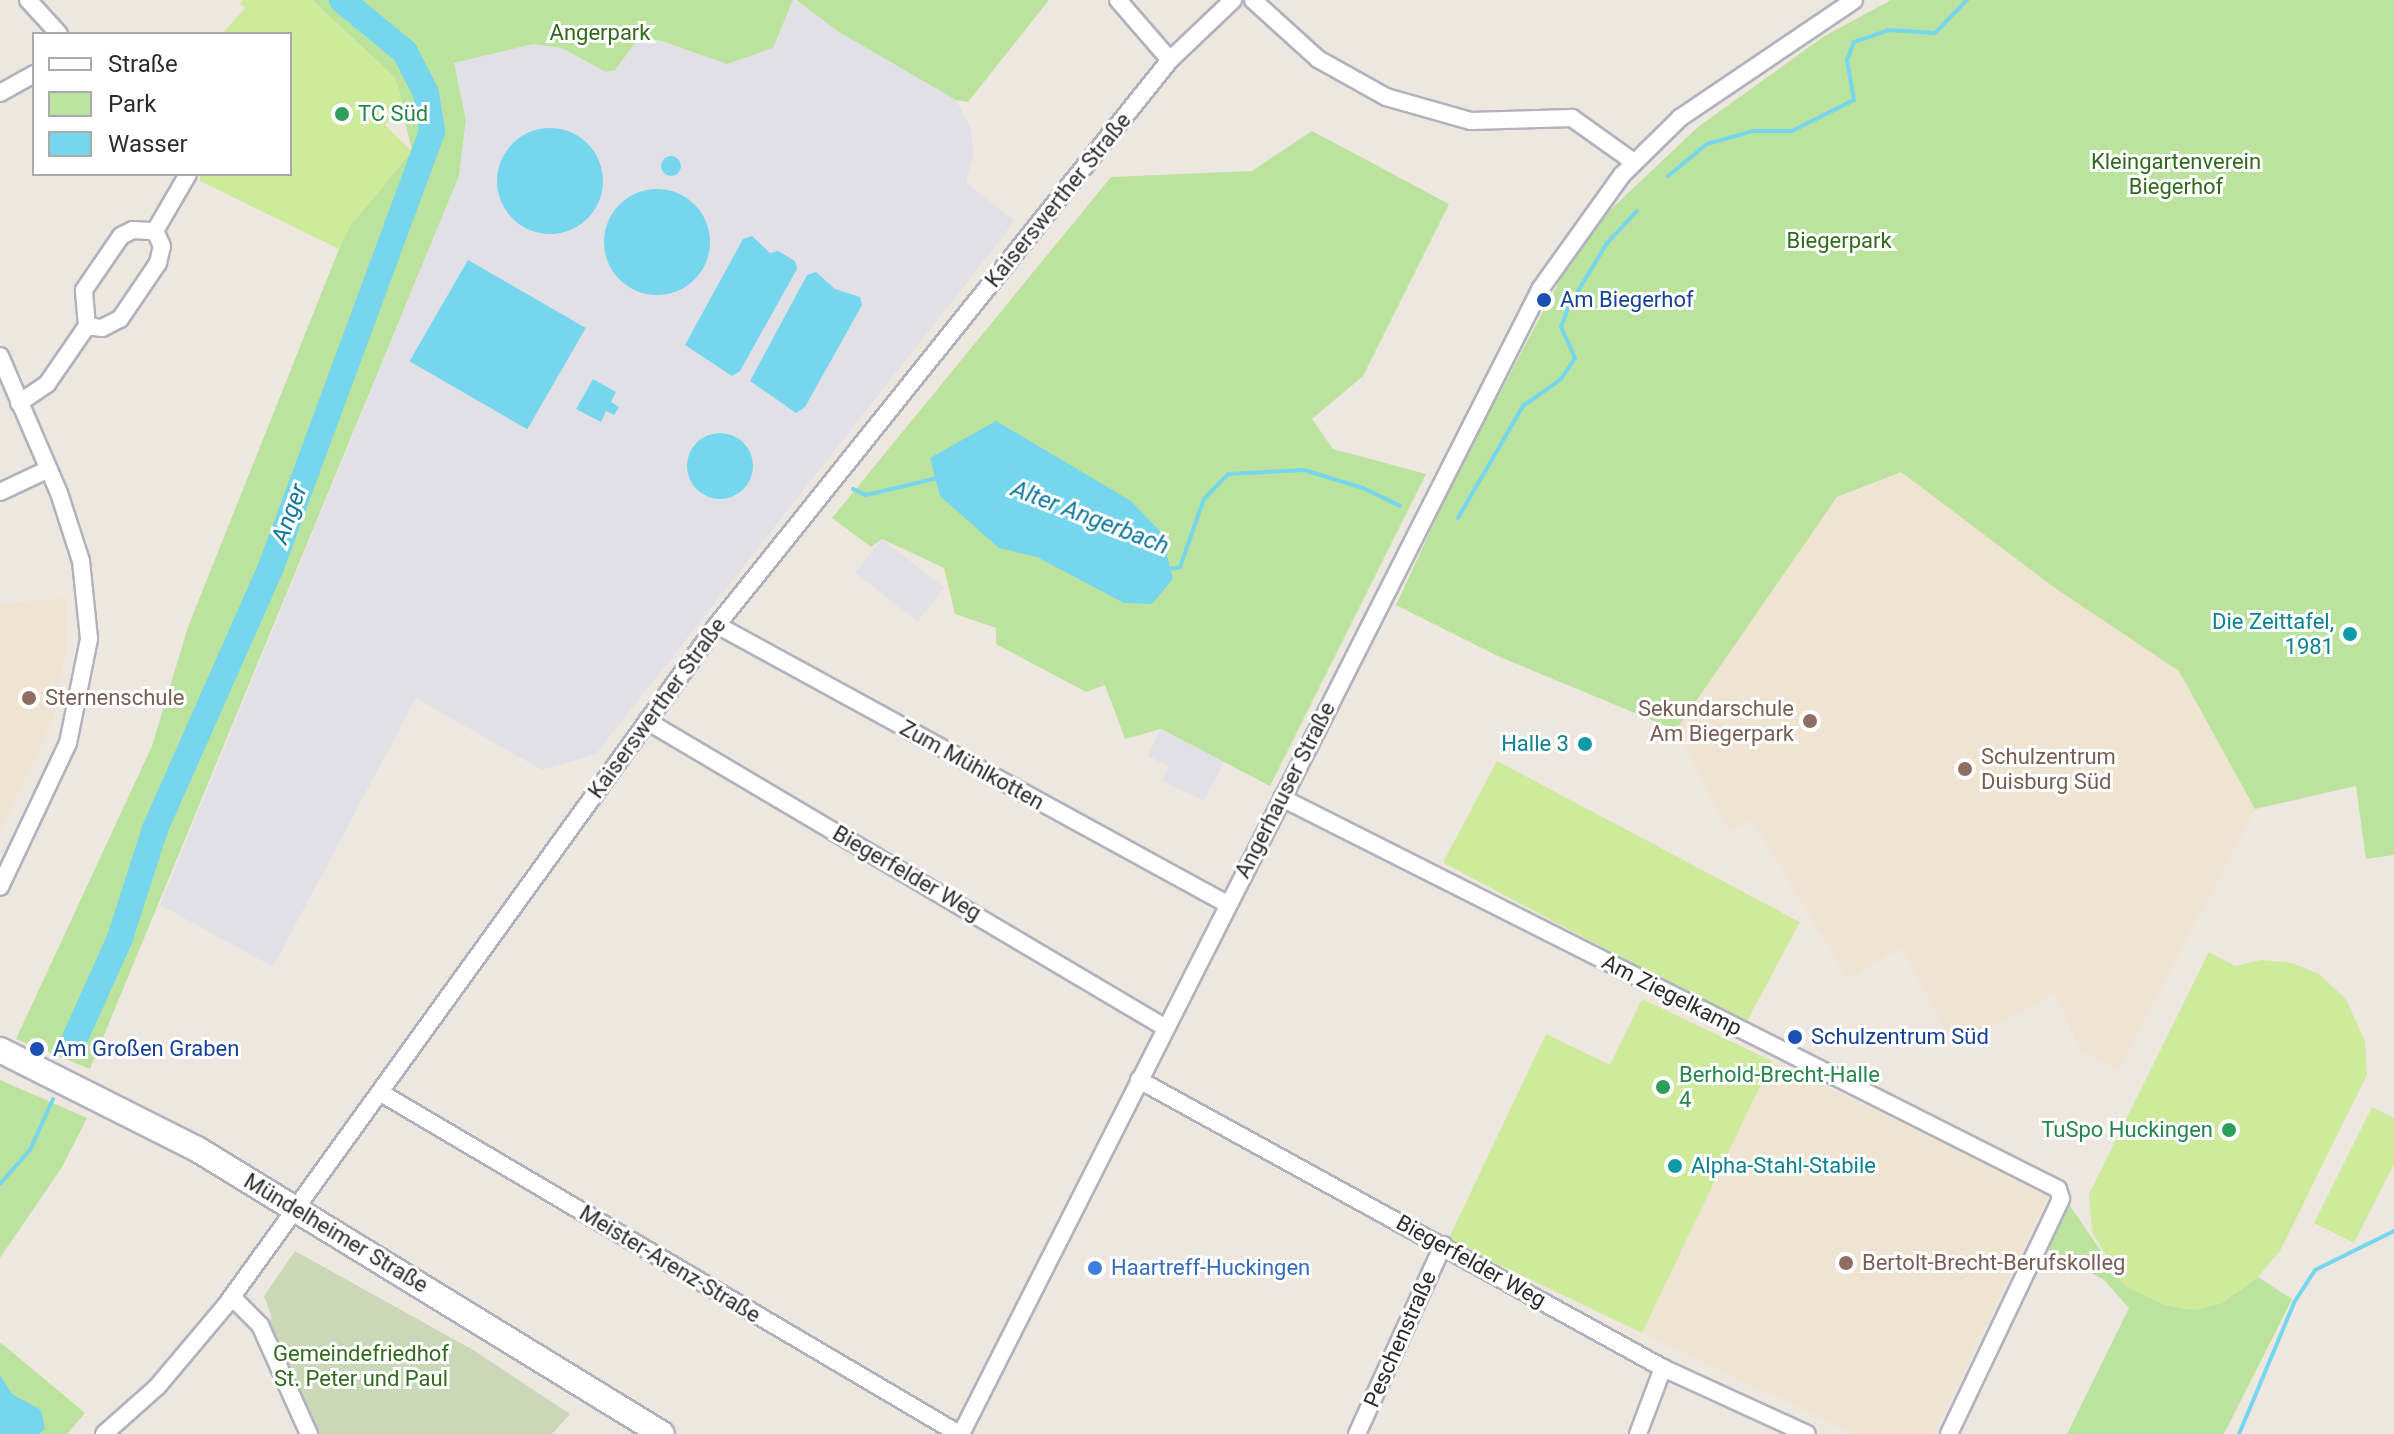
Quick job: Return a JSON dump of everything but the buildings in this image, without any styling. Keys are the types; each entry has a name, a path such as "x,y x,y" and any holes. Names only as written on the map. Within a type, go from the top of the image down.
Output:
{"main road":[{"name":"Mündelheimer Straße","path":"0,1050 148,1121 662,1434"}],"street":[{"path":"28,0 57,32"},
{"path":"1118,0 1170,60"},
{"name":"Kaiserswerther Straße","path":"104,1434 157,1387 232,1297 717,625 1170,60 1233,0"},
{"path":"1253,0 1318,59 1386,97 1419,110 1480,122 1572,118 1634,162"},
{"name":"Angerhauser Straße","path":"960,1434 1521,322 1578,229 1634,162 1710,93 1852,0"},
{"path":"0,93 32,75"},
{"path":"155,231 187,176"},
{"path":"19,403 47,384 87,326 84,290 121,236 133,230 155,231"},
{"path":"87,326 102,328 120,319 158,263 162,246 155,231"},
{"path":"0,356 49,469 81,561 89,616 88,663 68,743 5,866 0,887"},
{"path":"0,492 49,469"},
{"name":"Zum Mühlkotten","path":"717,625 1227,904"},
{"name":"Biegerfelder Weg","path":"647,721 1166,1028"},
{"name":"Am Ziegelkamp","path":"1282,798 2062,1193 1949,1434"},
{"name":"Biegerfelder Weg","path":"1139,1080 1663,1368 1807,1434"},
{"name":"Meister-Arenz-Straße","path":"381,1093 960,1434"},
{"name":"Peschenstraße","path":"1357,1434 1443,1245"},
{"path":"232,1297 260,1325 309,1434"},
{"path":"1638,1434 1663,1368"}],"shaded area":[{"path":"793,0 956,100 971,128 974,154 966,182 1013,220 1005,234 596,754 542,770 416,698 273,967 160,905 459,176 466,120 454,62 533,44 562,48 606,72 615,69 638,39 659,40 727,64 773,48"},
{"name":"Schulzentrum Duisburg Süd","path":"1901,472 2055,588 2179,671 2255,809 2118,1070 2080,1050 2055,993 1955,1046 1901,948 1848,979 1752,820 1729,831 1676,730 1836,499"},
{"path":"882,539 944,588 918,622 856,573"},
{"name":"Sternenschule","path":"66,598 67,641 53,719 0,831 0,604"},
{"path":"1160,729 1224,762 1204,801 1163,781 1168,766 1148,756"},
{"name":"Bertolt-Brecht-Berufskolleg","path":"1772,1061 2049,1193 1934,1434 1854,1434 1642,1333"}],"green space":[{"name":"TC Süd","path":"243,0 312,0 395,78 403,103 385,125 412,151 350,226 339,249 200,181 200,176 292,176 292,32 224,32 245,8 240,4"},
{"name":"Angerpark","path":"312,0 793,0 773,48 727,64 659,40 638,39 615,70 606,72 562,48 533,44 454,63 466,120 459,176 90,1069 16,1039 152,746 188,627 339,249 350,226 412,151 395,78"},
{"path":"796,0 1049,0 968,102 956,100 839,32"},
{"name":"Biegerpark","path":"1891,0 2394,0 2394,855 2366,859 2356,786 2255,809 2179,671 2055,588 1901,472 1837,497 1676,730 1500,657 1396,605 1454,480 1566,269 1609,211 1698,127 1823,37"},
{"path":"1312,131 1449,204 1363,376 1312,419 1333,449 1426,474 1270,786 1161,729 1125,739 1105,685 1086,692 996,644 996,628 955,614 944,568 882,539 871,547 832,518 1111,177 1252,171"},
{"path":"1497,761 1800,922 1746,1024 1443,863"},
{"name":"TuSpo Huckingen","path":"2209,952 2235,966 2261,960 2292,963 2319,974 2346,999 2365,1041 2367,1075 2280,1251 2258,1277 2222,1303 2194,1310 2166,1305 2125,1286 2092,1232 2089,1194"},
{"path":"1642,999 1772,1061 1642,1333 1448,1240 1546,1034 1610,1065"},
{"path":"0,1080 87,1118 62,1167 0,1258"},
{"path":"2372,1107 2394,1118 2394,1164 2354,1243 2314,1223"},
{"path":"2068,1203 2125,1286 2166,1305 2194,1310 2222,1303 2258,1277 2292,1299 2224,1434 2067,1434 2129,1308 2104,1280 2045,1248"},
{"name":"Gemeindefriedhof St. Peter und Paul","path":"295,1251 475,1351 570,1414 552,1434 318,1434 268,1322 272,1318 264,1296"},
{"path":"0,1342 85,1413 67,1434 0,1434"}],"water":[{"path":"550,128 570,132 587,144 599,161 603,181 599,201 587,218 570,230 550,234 530,230 513,218 501,201 497,181 501,161 513,144 530,132"},
{"path":"671,156 678,159 681,166 678,173 671,176 664,173 661,166 664,159"},
{"path":"657,189 677,193 694,205 706,222 710,242 706,262 694,279 677,291 657,295 637,291 620,279 608,262 604,242 608,222 620,205 637,193"},
{"path":"752,236 770,253 778,251 795,261 797,269 740,371 732,376 685,345 743,239"},
{"path":"468,260 586,328 527,429 410,361"},
{"path":"816,272 835,289 860,297 862,305 805,407 796,413 750,381 807,275"},
{"path":"593,379 616,392 611,402 619,407 614,415 606,411 601,422 576,409"},
{"path":"996,421 1131,501 1161,532 1173,579 1152,604 1124,603 1037,557 999,548 940,496 930,458"},
{"path":"714,433 726,433 738,438 748,448 753,466 751,479 738,494 726,499 714,499 702,494 692,484 687,472 687,460 692,448 702,438"},
{"path":"0,1375 12,1394 41,1410 45,1429 39,1434 0,1434"}],"waterway":[{"name":"Anger","path":"72,1045 120,938 155,829 271,567 432,131 426,93 405,52 342,0"},
{"name":"Alter Angerbach","path":"1668,176 1707,144 1753,131 1792,131 1854,100 1847,60 1854,42 1888,30 1935,33 1967,0"},
{"name":"Alter Angerbach","path":"1458,518 1523,406 1561,379 1575,358 1561,327 1569,306 1607,243 1637,211"},
{"name":"Alter Angerbach","path":"1170,569 1180,567 1204,499 1228,474 1304,470 1363,488 1400,506"},
{"name":"Alter Angerbach","path":"853,489 866,495 938,478"},
{"name":"Anger","path":"0,1184 30,1150 53,1099"},
{"name":"Alter Angerbach","path":"2239,1434 2295,1301 2315,1270 2394,1231"}],"place":[{"name":"TC Süd","path":"342,114"},
{"name":"Am Biegerhof","path":"1544,300"},
{"name":"Die Zeittafel, 1981","path":"2350,634"},
{"name":"Sternenschule","path":"29,698"},
{"name":"Sekundarschule Am Biegerpark","path":"1810,721"},
{"name":"Halle 3","path":"1585,744"},
{"name":"Schulzentrum Duisburg Süd","path":"1965,769"},
{"name":"Schulzentrum Süd","path":"1795,1037"},
{"name":"Am Großen Graben","path":"37,1049"},
{"name":"Berhold-Brecht-Halle 4","path":"1663,1087"},
{"name":"TuSpo Huckingen","path":"2229,1130"},
{"name":"Alpha-Stahl-Stabile","path":"1675,1166"},
{"name":"Bertolt-Brecht-Berufskolleg","path":"1846,1263"},
{"name":"Haartreff-Huckingen","path":"1095,1268"}],"park label":[{"name":"Kleingartenverein Biegerhof","path":"2176,174"}]}
